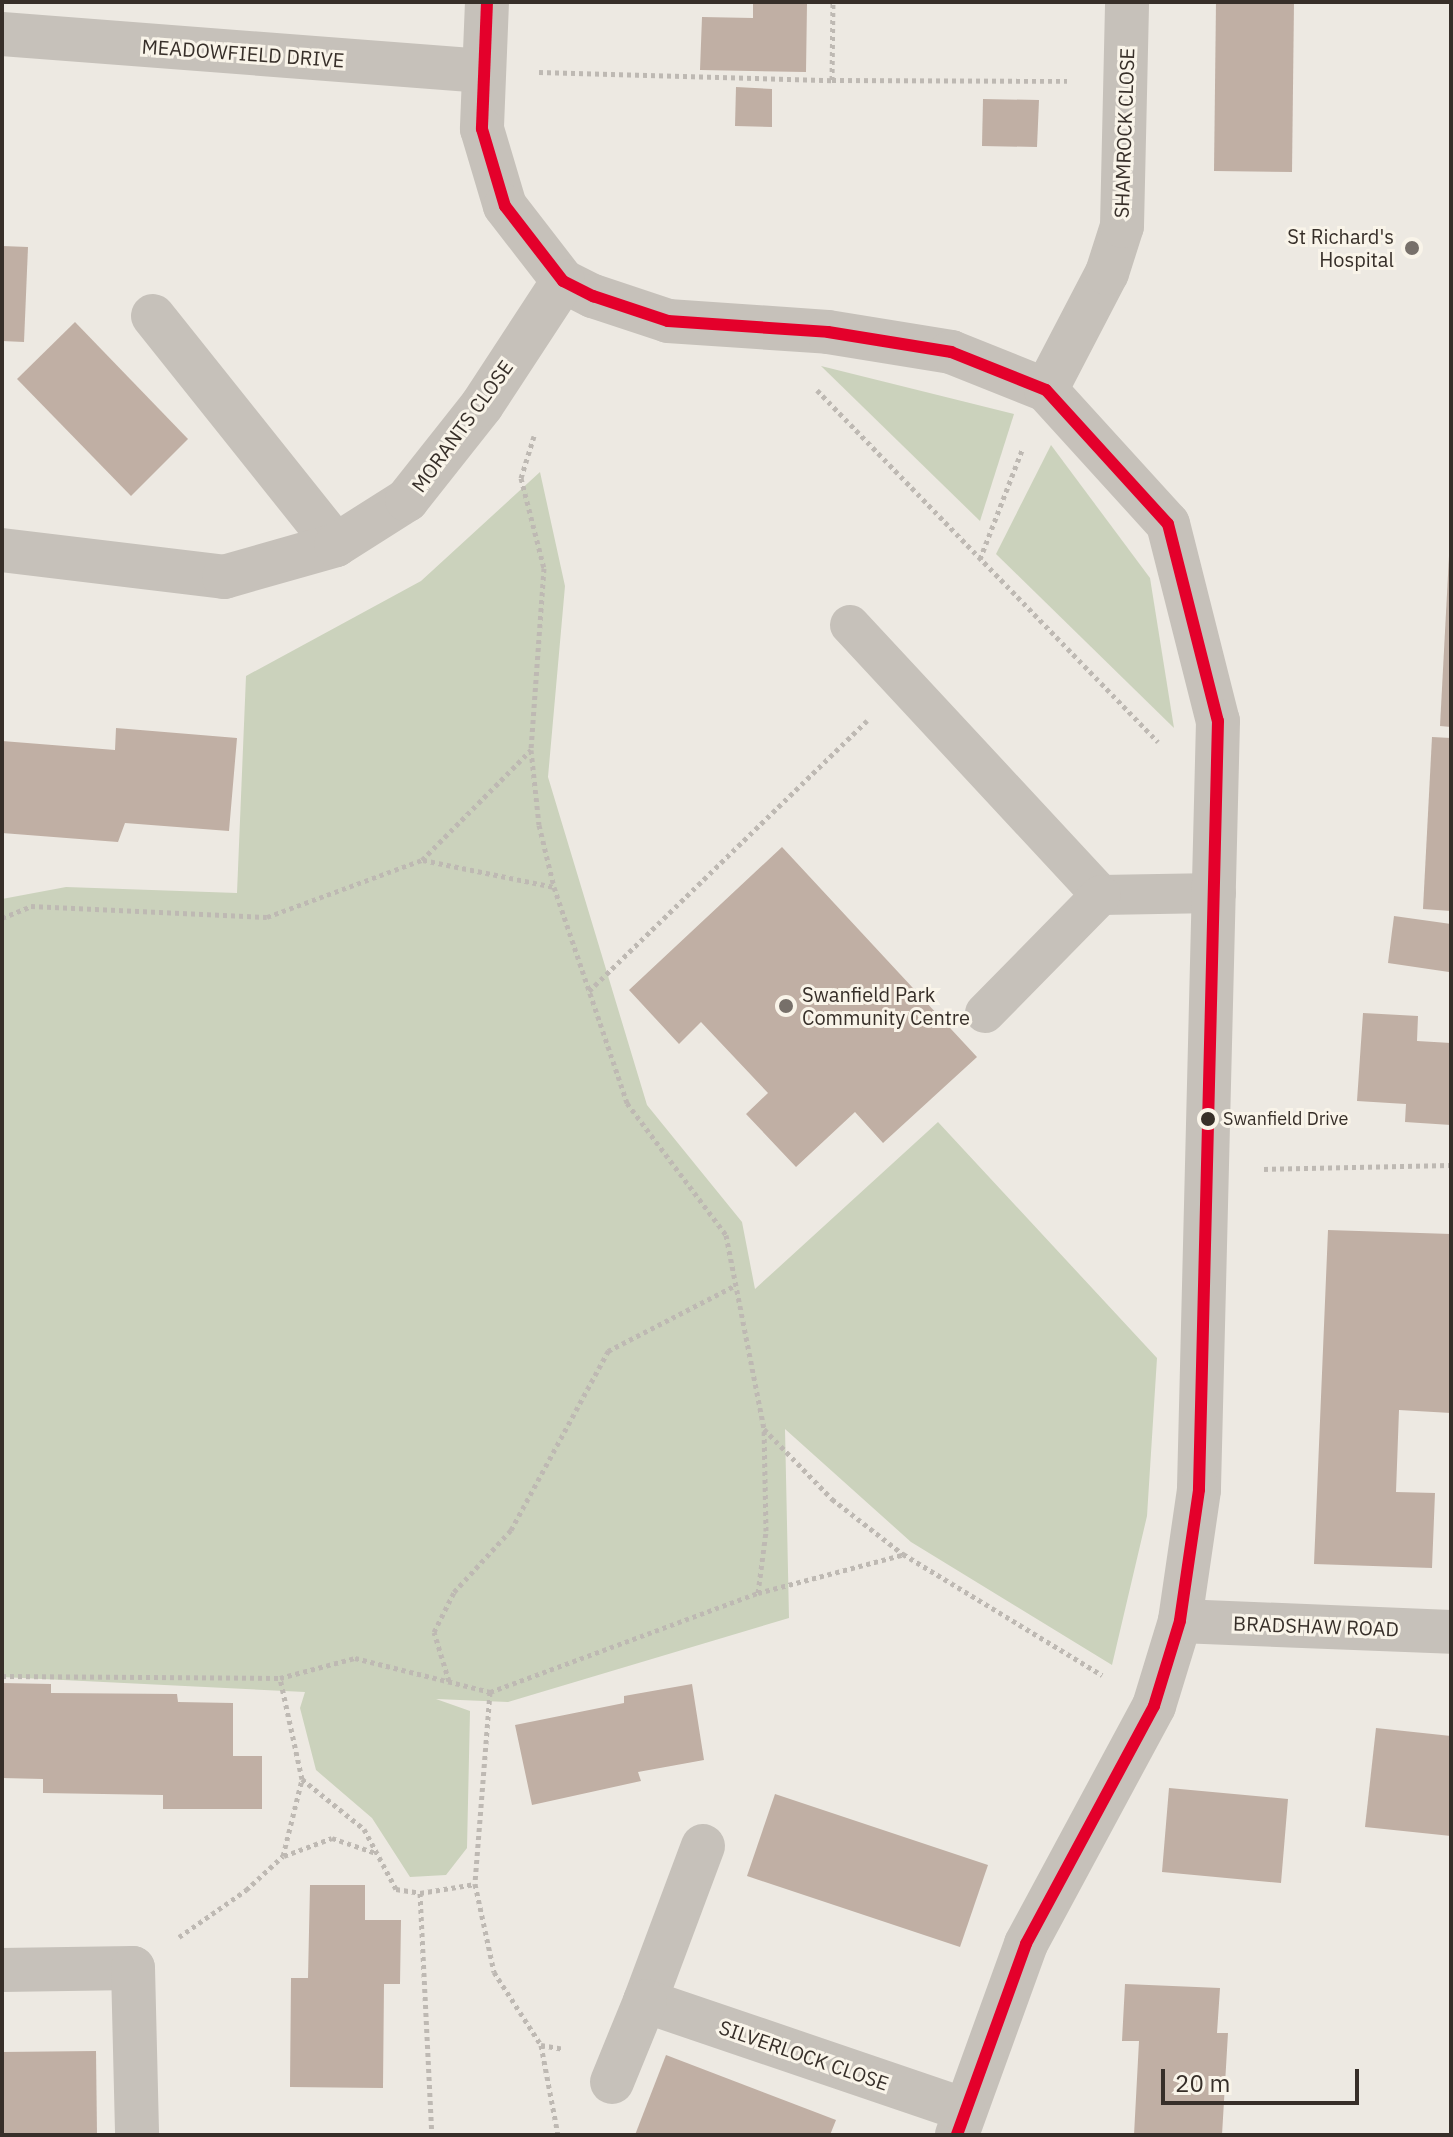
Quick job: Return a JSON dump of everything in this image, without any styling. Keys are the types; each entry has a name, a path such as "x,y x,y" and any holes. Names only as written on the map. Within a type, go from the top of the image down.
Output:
{"street":[{"path":"487,2 482,129 505,206 563,281 593,296 668,321 828,332 951,352 1046,390 1168,524 1218,721 1199,1490 1180,1621 1154,1706 1026,1944 960,2122"},
{"name":"SHAMROCK CLOSE","path":"1046,390 1107,273 1122,226 1127,2"},
{"name":"MEADOWFIELD DRIVE","path":"2,34 484,71"},
{"name":"MORANTS CLOSE","path":"2,550 224,577 336,545 407,500 482,405 563,281"},
{"path":"153,316 336,545"},
{"name":"BRADSHAW ROAD","path":"1180,1621 1451,1632"},
{"path":"612,2082 703,1846"},
{"path":"2,1970 133,1968 137,2135"},
{"name":"SILVERLOCK CLOSE","path":"645,2001 960,2122"}],"lane":[{"path":"850,625 1101,895"},
{"path":"985,1013 1101,895 1216,893"}],"path":[{"path":"832,80 833,2"},
{"path":"484,71 832,80 1125,81"},
{"path":"757,327 1217,803"},
{"path":"980,559 1046,390"},
{"path":"534,434 521,478 544,568 531,750 539,825 554,887 627,1103 726,1235 764,1429 766,1531 758,1593"},
{"path":"589,991 906,684"},
{"path":"2,918 31,906 267,917 422,860 531,750"},
{"path":"422,860 554,887"},
{"path":"1209,1169 1451,1165"},
{"path":"449,1681 434,1632 454,1592 511,1530 608,1351 736,1285"},
{"path":"764,1429 832,1499 903,1554 1154,1706"},
{"path":"2,1676 280,1678 355,1658 490,1692 758,1593 903,1554"},
{"path":"280,1678 302,1779 283,1856"},
{"path":"490,1692 475,1884 494,1972 541,2045 558,2135"},
{"path":"302,1779 364,1829 396,1889 420,1893 475,1884"},
{"path":"133,1968 246,1890 283,1856 332,1838 376,1853"},
{"path":"420,1893 432,2135"}],"green space":[{"path":"821,366 1014,414 980,521"},
{"path":"1051,445 1150,578 1174,728 996,554"},
{"path":"540,472 565,586 548,777 647,1105 742,1222 755,1289 938,1122 1157,1358 1147,1516 1112,1665 911,1542 785,1429 789,1618 508,1702 436,1699 470,1711 467,1848 446,1875 410,1877 372,1818 316,1770 300,1708 305,1692 2,1677 2,899 66,887 237,893 246,676 421,581"}],"building":[{"path":"1216,2 1294,2 1292,172 1214,171"},
{"path":"753,3 807,4 806,72 700,70 702,17 753,18"},
{"path":"736,87 772,89 772,127 735,126"},
{"path":"983,99 1039,100 1037,147 982,146"},
{"path":"2,246 28,247 24,342 2,341"},
{"path":"75,322 188,439 131,496 17,379"},
{"path":"1451,556 1451,727 1440,726"},
{"path":"116,728 237,738 229,831 125,823 118,842 2,833 2,741 115,750"},
{"path":"1432,737 1451,738 1451,911 1423,909"},
{"name":"Swanfield Park Community Centre","path":"782,847 977,1057 883,1143 855,1112 796,1167 746,1114 768,1093 701,1022 679,1044 629,990"},
{"path":"1394,916 1451,924 1449,972 1388,963"},
{"path":"1363,1013 1418,1016 1417,1041 1451,1043 1451,1125 1405,1122 1406,1104 1357,1101"},
{"path":"1328,1230 1451,1234 1451,1413 1399,1410 1396,1492 1435,1493 1432,1568 1314,1564"},
{"path":"2,1683 51,1684 51,1693 177,1694 178,1702 233,1703 233,1756 262,1756 262,1809 163,1809 163,1795 43,1793 43,1779 2,1778"},
{"path":"692,1684 704,1760 638,1772 641,1781 532,1805 515,1725 624,1703 624,1696"},
{"path":"1376,1728 1451,1736 1451,1836 1365,1827"},
{"path":"1169,1788 1288,1799 1281,1883 1162,1872"},
{"path":"775,1794 988,1865 960,1947 747,1876"},
{"path":"310,1885 365,1885 365,1920 401,1920 400,1984 384,1984 383,2088 290,2087 291,1978 308,1978"},
{"path":"1125,1984 1220,1988 1217,2033 1228,2033 1222,2135 1134,2135 1139,2041 1122,2041"},
{"path":"96,2051 97,2135 2,2135 2,2052"},
{"path":"666,2055 836,2120 830,2135 635,2135"}],"transit line":[{"path":"487,2 482,129 505,206 563,281 593,296 668,321 828,332 951,352 1046,390 1168,524 1218,721 1199,1490 1180,1621 1154,1706 1026,1944 957,2135"}],"place":[{"name":"St Richard's Hospital","path":"1412,248"},
{"name":"Swanfield Park Community Centre","path":"786,1006"},
{"name":"Swanfield Drive","path":"1208,1119"}]}
